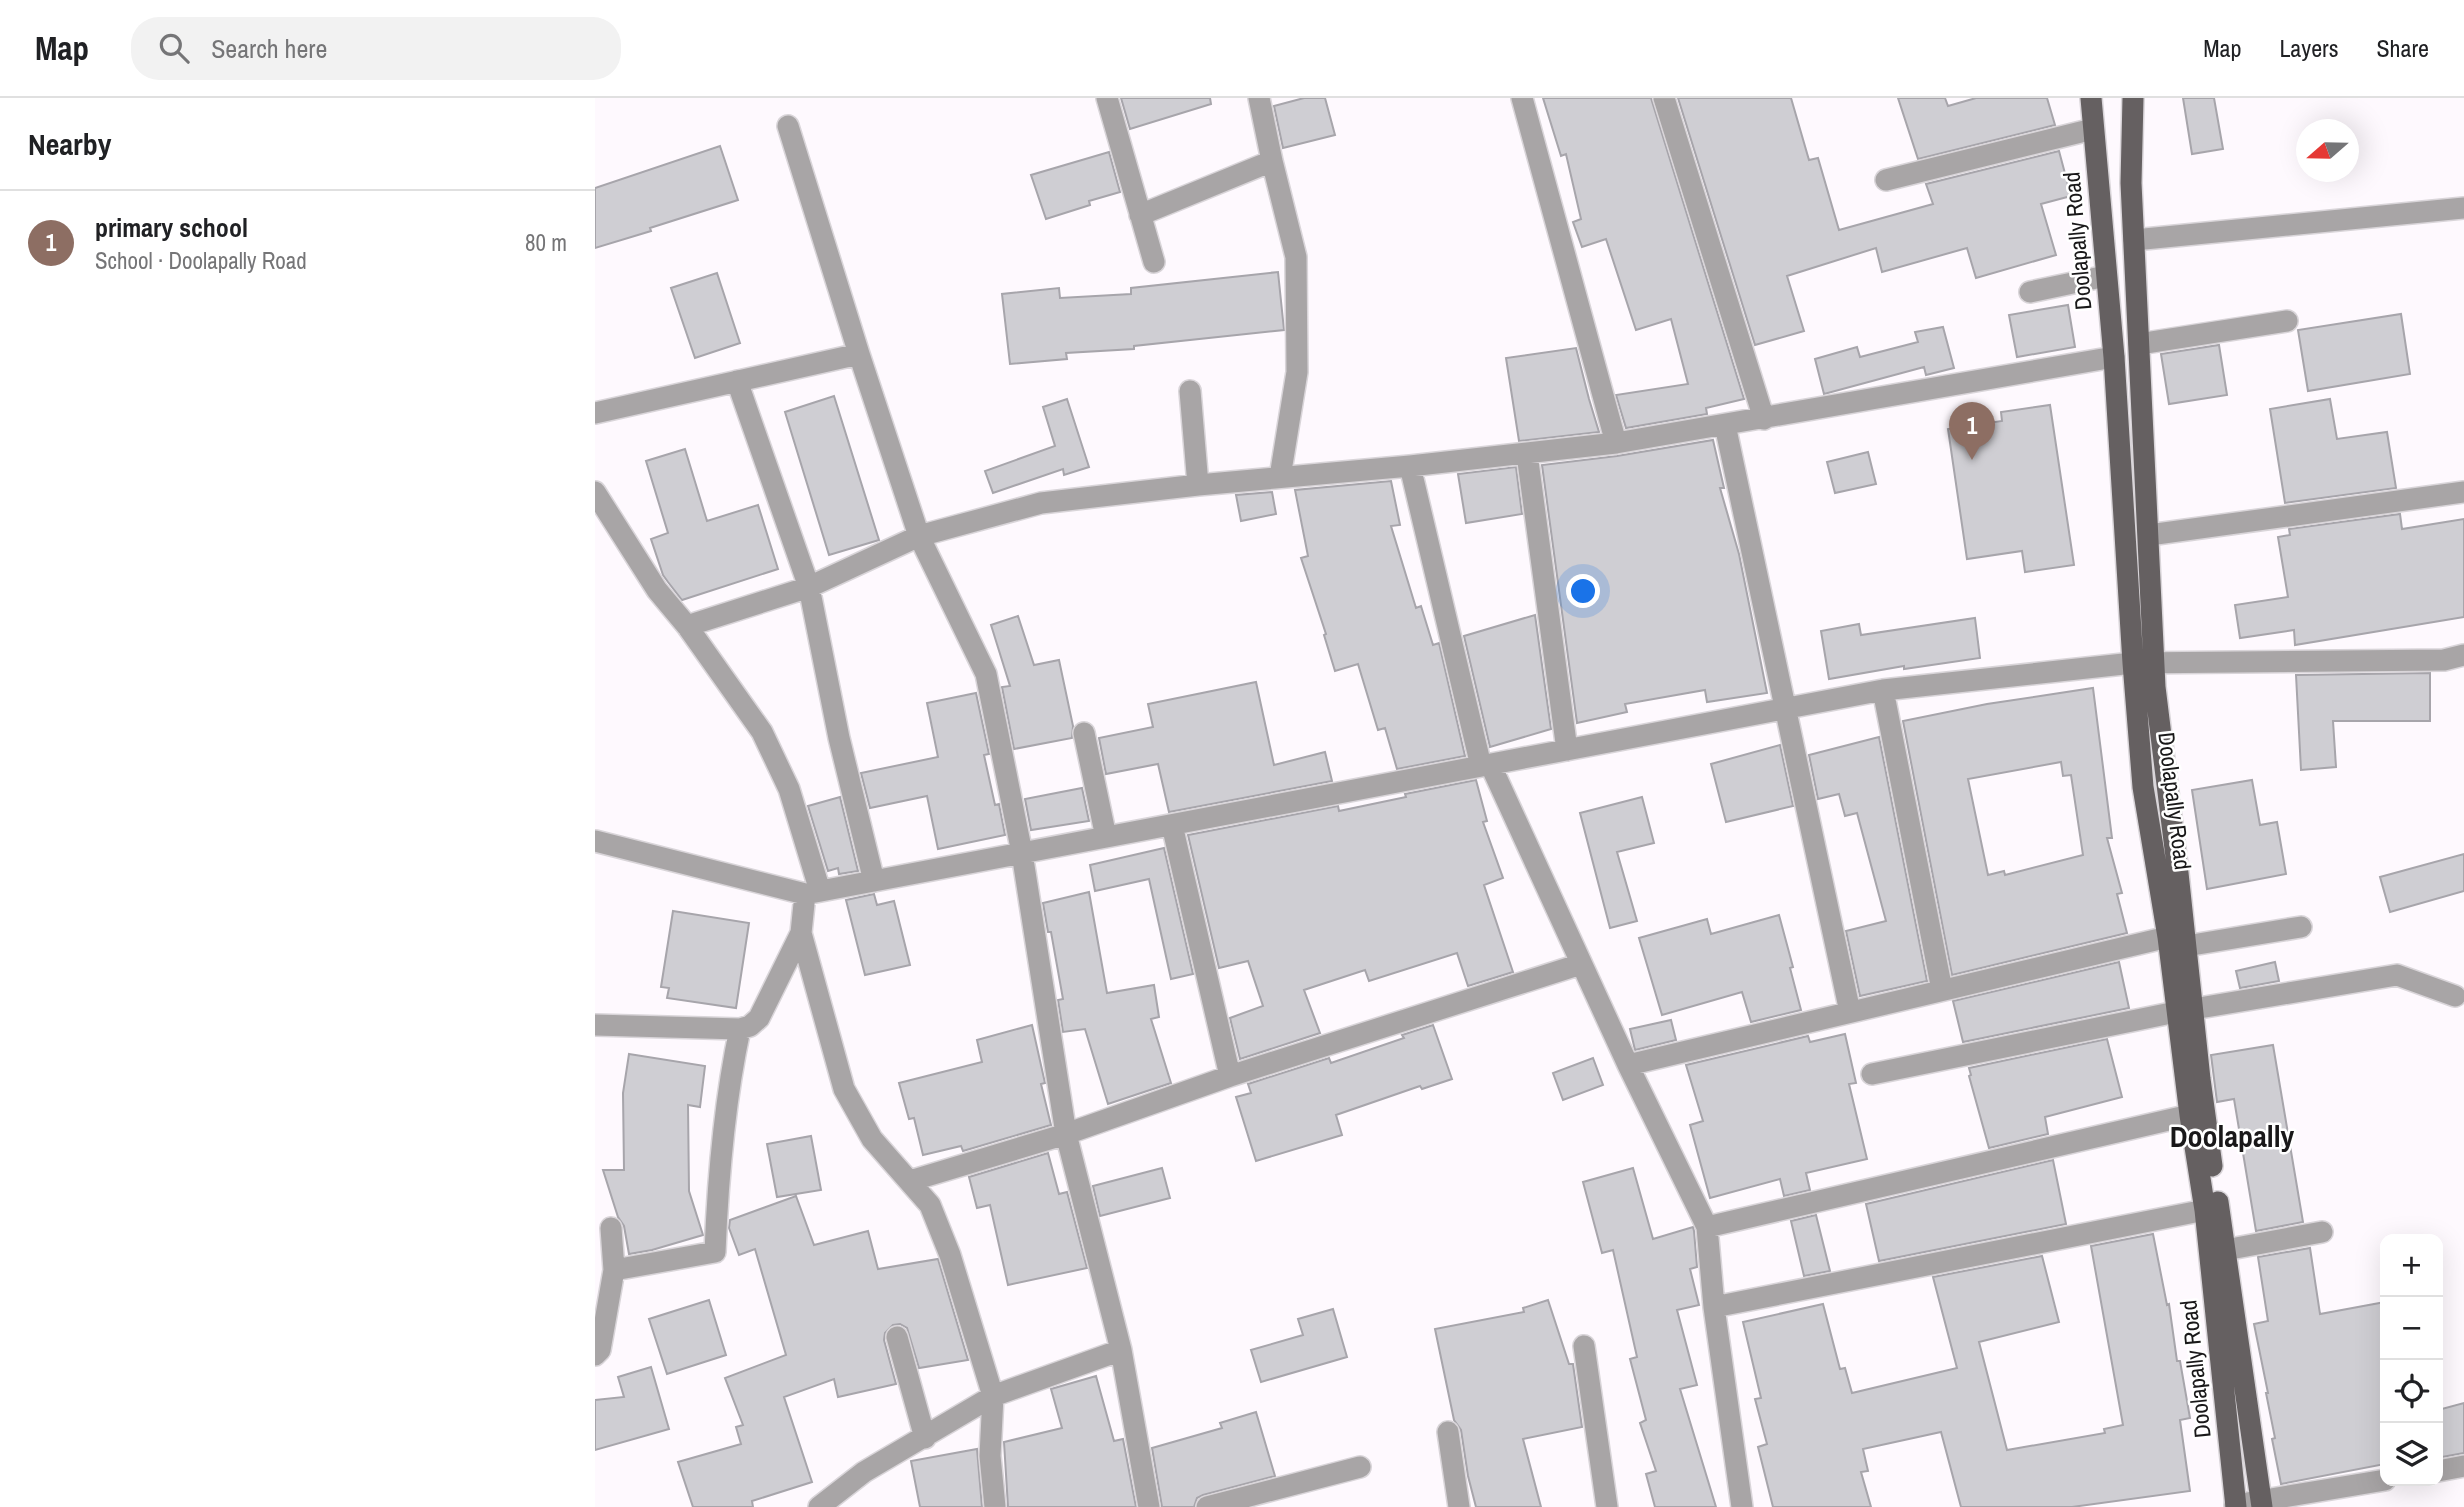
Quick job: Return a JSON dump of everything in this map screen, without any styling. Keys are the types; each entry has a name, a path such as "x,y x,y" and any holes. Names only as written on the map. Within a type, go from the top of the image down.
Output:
{"main road":[{"name":"Doolapally Road","path":"2091,98 2144,663"},
{"name":"Doolapally Road","path":"2133,98 2131,183 2148,535 2143,786 2177,941 2185,1010 2190,1115 2205,1210 2235,1506"},
{"name":"Doolapally Road","path":"2185,1010 2200,1079 2262,1504"}],"street":[{"path":"1107,98 1154,262"},
{"path":"1259,98 1296,257 1297,372 1280,477"},
{"path":"1522,98 1616,443"},
{"path":"1664,98 1764,418"},
{"path":"788,126 919,536 986,674 1022,853 1066,1134 1121,1350 1149,1507"},
{"path":"1886,180 2093,129"},
{"path":"1140,215 1272,161"},
{"path":"2134,240 2464,208"},
{"path":"2030,292 2106,276"},
{"path":"2139,344 2287,321"},
{"path":"595,413 859,354"},
{"path":"687,626 809,587 919,536 1041,503 1616,443 2114,357"},
{"path":"737,381 809,587 839,738 874,881"},
{"path":"1190,391 1198,485"},
{"path":"1725,425 1850,1012"},
{"path":"1527,454 1567,750"},
{"path":"1411,466 1486,766 1707,1227 1714,1307 1742,1507"},
{"path":"595,492 657,590 687,626 762,732 789,789 813,892 801,933 759,1018 750,1026 740,1030 595,1025"},
{"path":"2148,535 2464,492"},
{"path":"595,841 813,892 1883,690 2144,663 2444,660 2464,655"},
{"path":"1883,690 1942,990"},
{"path":"1084,733 1106,837"},
{"path":"1172,825 1230,1076"},
{"path":"1628,1065 1942,990 2177,941 2301,928"},
{"path":"801,933 844,1089 872,1139 930,1205 950,1255 993,1395 991,1456 995,1507"},
{"path":"910,1181 1066,1134 1230,1076 1581,964"},
{"path":"1872,1074 2185,1010 2397,975 2455,996"},
{"path":"614,1270 715,1252 717,1192 729,1081 740,1030"},
{"path":"1707,1227 2190,1115"},
{"path":"1714,1307 2205,1210"},
{"path":"595,1355 600,1350 614,1270 611,1228"},
{"path":"2225,1250 2322,1232"},
{"path":"897,1337 925,1438"},
{"path":"1584,1346 1607,1507"},
{"path":"819,1507 864,1472 993,1395 1121,1350"},
{"path":"1448,1432 1458,1507"},
{"path":"2443,1470 2464,1466"},
{"path":"1207,1507 1360,1467"},
{"path":"2235,1506 2262,1504 2380,1481"}],"building":[{"path":"1121,98 1210,98 1211,104 1130,129"},
{"path":"1304,98 1325,98 1335,135 1283,148 1274,106"},
{"path":"1543,98 1651,98 1744,399 1706,408 1707,414 1626,428 1616,395 1688,384 1671,319 1636,330 1606,239 1582,247 1573,222 1581,219 1566,154 1561,156"},
{"path":"1678,98 1791,98 1809,160 1818,158 1839,230 1933,204 1926,184 2059,151 2071,196 2041,204 2056,255 1976,278 1967,248 1882,272 1876,248 1787,276 1804,331 1755,345"},
{"path":"1898,98 1945,98 1948,106 1976,98 2047,98 2055,125 1918,159"},
{"path":"2183,98 2214,98 2223,149 2192,154"},
{"path":"720,146 738,200 595,248 595,188"},
{"path":"1109,152 1120,192 1089,201 1090,205 1046,219 1031,175"},
{"path":"1278,272 1284,330 1134,346 1134,349 1066,353 1067,359 1010,364 1002,294 1059,288 1060,298 1131,294 1131,288"},
{"path":"717,273 740,343 695,358 671,288"},
{"path":"2068,305 2075,347 2017,357 2009,315"},
{"path":"2401,314 2410,374 2308,391 2298,330"},
{"path":"1943,327 1954,368 1926,375 1924,367 1824,394 1815,359 1857,347 1860,357 1918,342 1915,332"},
{"path":"2219,345 2227,395 2169,404 2161,354"},
{"path":"1576,348 1599,432 1519,441 1506,358"},
{"path":"834,396 879,540 829,555 785,412"},
{"path":"1067,399 1089,467 1064,475 1063,469 993,493 985,471 1055,446 1043,407"},
{"path":"2330,399 2337,439 2387,432 2396,488 2285,503 2270,409"},
{"path":"2050,405 2074,565 2025,572 2022,551 1967,559 1948,429 2002,421 2001,412"},
{"path":"1713,440 1724,488 1720,488 1739,554 1767,693 1707,702 1705,690 1625,704 1627,712 1577,723 1542,465"},
{"path":"685,449 707,521 758,505 778,569 682,600 668,582 651,539 668,533 646,461"},
{"path":"1868,452 1876,484 1835,493 1827,462"},
{"path":"1516,467 1522,514 1466,523 1458,474"},
{"path":"1391,481 1400,525 1391,526 1416,608 1421,606 1433,645 1439,643 1465,756 1397,769 1385,728 1378,730 1358,664 1335,671 1301,558 1308,556 1295,490"},
{"path":"1272,492 1276,514 1241,521 1236,495"},
{"path":"2400,514 2402,529 2464,519 2464,617 2295,645 2294,630 2240,638 2235,605 2288,597 2278,537 2290,535 2289,529"},
{"path":"1535,615 1551,729 1490,747 1464,636"},
{"path":"1018,616 1034,665 1059,660 1073,726 1072,738 1014,749 1002,687 1010,686 991,625"},
{"path":"1975,618 1980,658 1904,669 1904,666 1829,679 1821,631 1859,624 1861,635"},
{"path":"2430,673 2430,721 2333,721 2336,767 2301,770 2296,675"},
{"path":"1256,682 1274,765 1325,752 1332,781 1169,812 1158,764 1106,774 1099,738 1153,727 1148,704"},
{"path":"2093,688 2112,838 2107,838 2122,893 2117,894 2127,933 1952,975 1903,721 1987,704","holes":["2061,762 2063,776 2071,775 2083,855 2005,875 2004,871 1988,875 1968,779"]},
{"path":"976,693 989,754 984,755 1005,835 938,849 927,796 870,808 861,773 938,757 927,703"},
{"path":"1879,737 1927,981 1860,996 1846,931 1886,921 1857,813 1845,816 1839,794 1818,799 1809,755"},
{"path":"1780,745 1793,806 1726,822 1711,764"},
{"path":"1476,780 1487,821 1483,822 1503,878 1484,885 1513,972 1468,986 1457,953 1369,981 1365,970 1304,990 1320,1033 1240,1059 1230,1018 1263,1006 1248,961 1219,968 1188,835 1338,806 1339,811"},
{"path":"2252,780 2260,825 2277,822 2286,874 2207,889 2192,790"},
{"path":"1082,788 1089,821 1031,830 1025,799"},
{"path":"840,797 858,871 839,874 838,868 828,871 808,806"},
{"path":"1642,797 1654,843 1617,852 1637,921 1610,928 1580,813"},
{"path":"1164,848 1193,974 1171,979 1149,879 1095,891 1090,865"},
{"path":"2464,854 2464,891 2390,912 2380,877"},
{"path":"1089,892 1107,993 1154,985 1159,1017 1151,1019 1171,1083 1108,1104 1085,1029 1063,1032 1058,1000 1063,999 1043,903"},
{"path":"874,894 877,905 894,901 910,965 865,975 846,900"},
{"path":"673,911 749,923 736,1008 667,998 669,988 661,987"},
{"path":"1779,915 1801,1010 1751,1022 1742,992 1662,1015 1639,938 1707,919 1711,934"},
{"path":"2119,962 2129,1008 1963,1042 1953,1001"},
{"path":"2275,962 2279,981 2240,988 2236,971"},
{"path":"1671,1020 1676,1040 1635,1050 1630,1029"},
{"path":"1032,1025 1045,1083 1041,1084 1051,1125 963,1151 961,1146 923,1155 914,1118 909,1119 899,1083 982,1062 977,1040"},
{"path":"1433,1025 1452,1079 1422,1089 1420,1086 1336,1115 1342,1135 1256,1161 1236,1097 1251,1093 1248,1084 1329,1058 1331,1063"},
{"path":"1845,1034 1856,1083 1849,1084 1867,1159 1806,1173 1810,1190 1784,1196 1780,1179 1710,1198 1690,1125 1703,1121 1686,1065 1808,1036 1810,1042"},
{"path":"2107,1039 2122,1097 2045,1117 2048,1134 1989,1148 1969,1068"},
{"path":"2273,1045 2303,1222 2256,1231 2234,1099 2217,1102 2211,1055"},
{"path":"629,1054 705,1066 700,1107 688,1105 689,1191 703,1235 629,1254 624,1226 618,1217 603,1170 624,1170 623,1093"},
{"path":"1593,1058 1603,1085 1563,1100 1553,1073"},
{"path":"811,1136 821,1190 777,1197 767,1144"},
{"path":"1048,1153 1059,1194 1067,1192 1087,1268 1008,1285 990,1205 977,1208 969,1177"},
{"path":"2053,1160 2066,1224 1879,1261 1866,1204"},
{"path":"1162,1168 1170,1198 1100,1216 1093,1186"},
{"path":"1633,1168 1653,1239 1693,1227 1694,1231 1697,1267 1690,1269 1699,1305 1677,1310 1697,1385 1680,1389 1716,1507 1655,1507 1646,1474 1656,1471 1640,1423 1646,1420 1630,1359 1637,1357 1613,1250 1602,1253 1583,1182"},
{"path":"796,1196 814,1245 868,1231 878,1269 938,1259 968,1360 919,1368 907,1328 900,1324 893,1325 885,1333 884,1340 896,1384 838,1397 834,1379 784,1397 812,1482 752,1501 753,1507 693,1507 678,1462 741,1444 736,1427 743,1425 725,1378 786,1355 755,1249 739,1255 729,1228 730,1220"},
{"path":"1816,1215 1830,1271 1804,1276 1791,1221"},
{"path":"2153,1234 2190,1418 2180,1420 2190,1491 2072,1507 1961,1507 1941,1432 1863,1449 1868,1471 1861,1472 1871,1507 1773,1507 1758,1447 1767,1444 1755,1399 1761,1398 1743,1322 1823,1304 1840,1369 1845,1368 1852,1393 1957,1368 1933,1277 2042,1256 2059,1322 1979,1342 2007,1450 2105,1433 2104,1429 2123,1425 2091,1246"},
{"path":"2310,1248 2320,1314 2380,1303 2380,1465 2281,1484 2272,1439 2275,1438 2268,1393 2254,1324 2268,1321 2258,1257"},
{"path":"709,1300 726,1355 667,1374 649,1319"},
{"path":"1548,1300 1569,1364 1573,1364 1582,1427 1523,1439 1541,1507 1476,1507 1461,1430 1454,1420 1435,1329 1524,1312 1523,1308"},
{"path":"1333,1309 1347,1357 1261,1382 1251,1350 1303,1335 1298,1319"},
{"path":"651,1367 669,1429 595,1450 595,1400 624,1397 618,1377"},
{"path":"1096,1376 1114,1441 1123,1439 1136,1507 1008,1507 1004,1442 1062,1428 1051,1389"},
{"path":"2464,1403 2464,1453 2443,1457 2443,1409"},
{"path":"1256,1412 1275,1476 1203,1495 1197,1498 1194,1507 1162,1507 1152,1448 1222,1428 1220,1423"},
{"path":"977,1449 982,1507 920,1507 911,1461"}],"place":[{"name":"primary school","path":"1972,460"}],"district":[{"name":"Doolapally","path":"2232,1136"}]}
